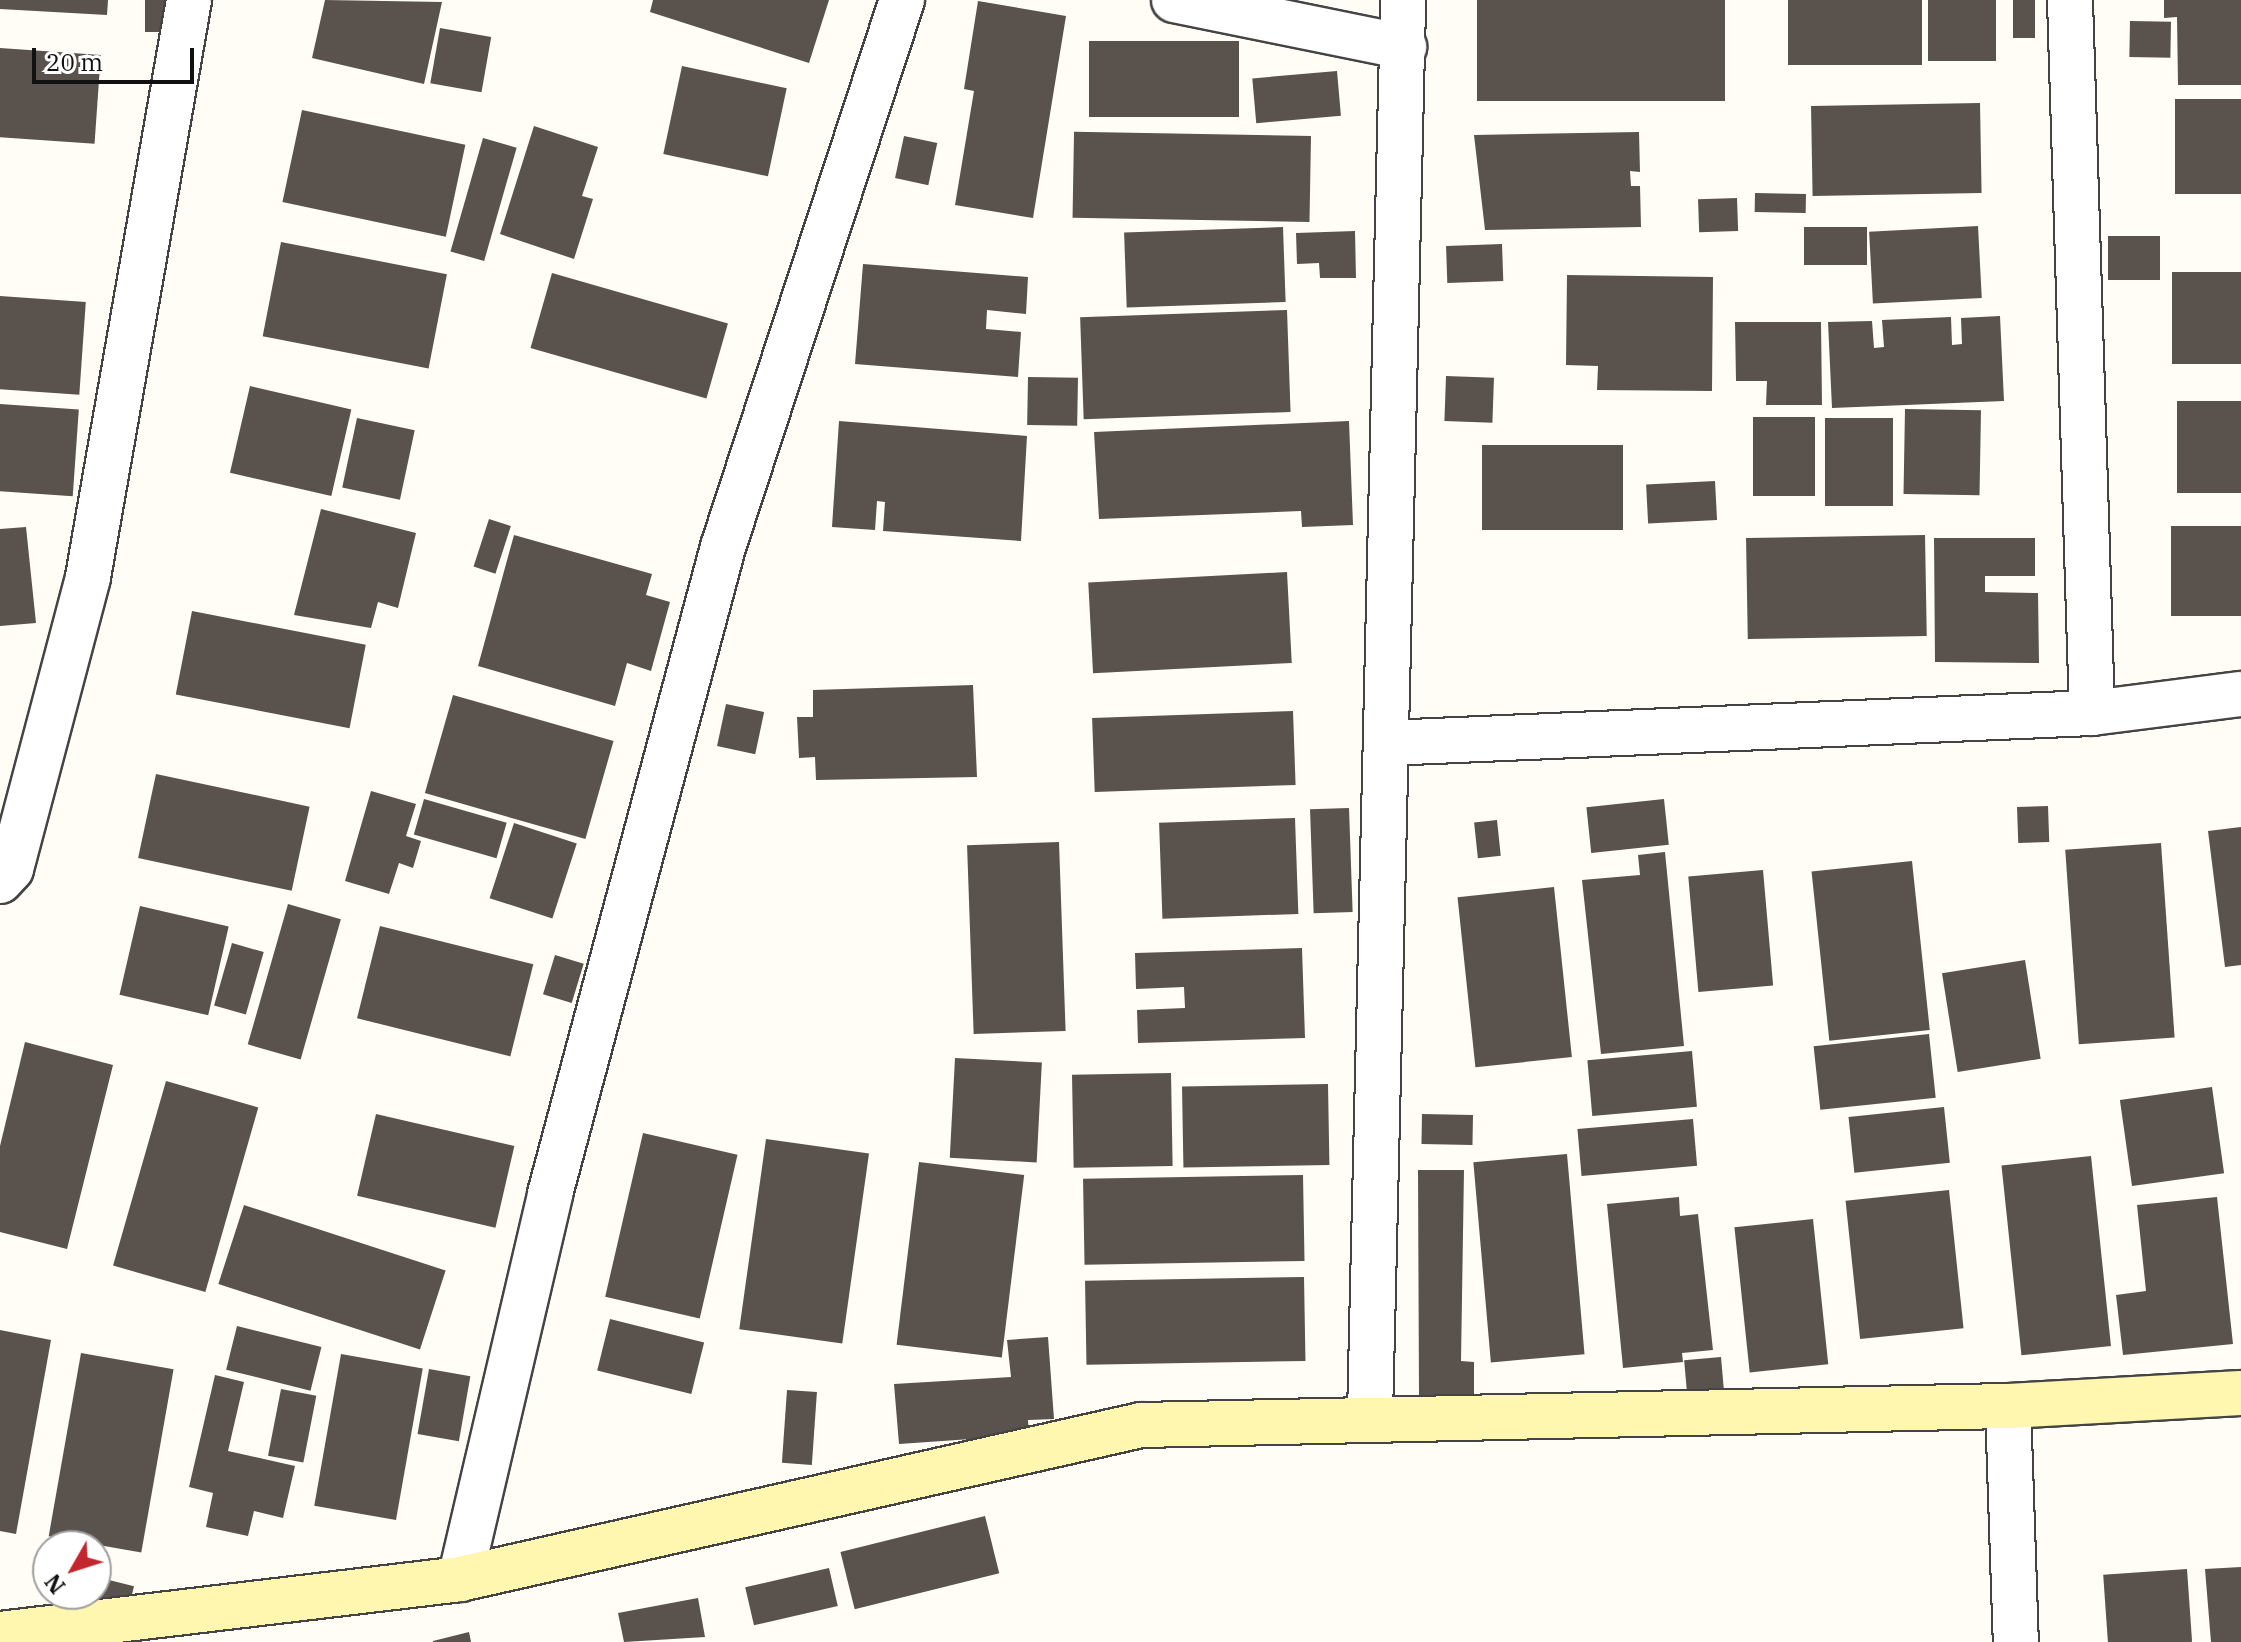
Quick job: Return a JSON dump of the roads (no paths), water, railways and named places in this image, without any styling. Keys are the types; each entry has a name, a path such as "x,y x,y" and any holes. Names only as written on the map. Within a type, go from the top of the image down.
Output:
{"street":[{"path":"0,881 11,869 88,577 189,0"},
{"path":"460,1579 550,1194 723,547 902,0"},
{"path":"1174,0 1404,47"},
{"path":"1370,1416 1403,0"},
{"path":"2070,0 2092,713"},
{"path":"1387,743 2092,713 2241,694"},
{"path":"0,1634 460,1579 1141,1425 1370,1416 2008,1406 2241,1393"},
{"path":"2008,1406 2016,1642"}]}
